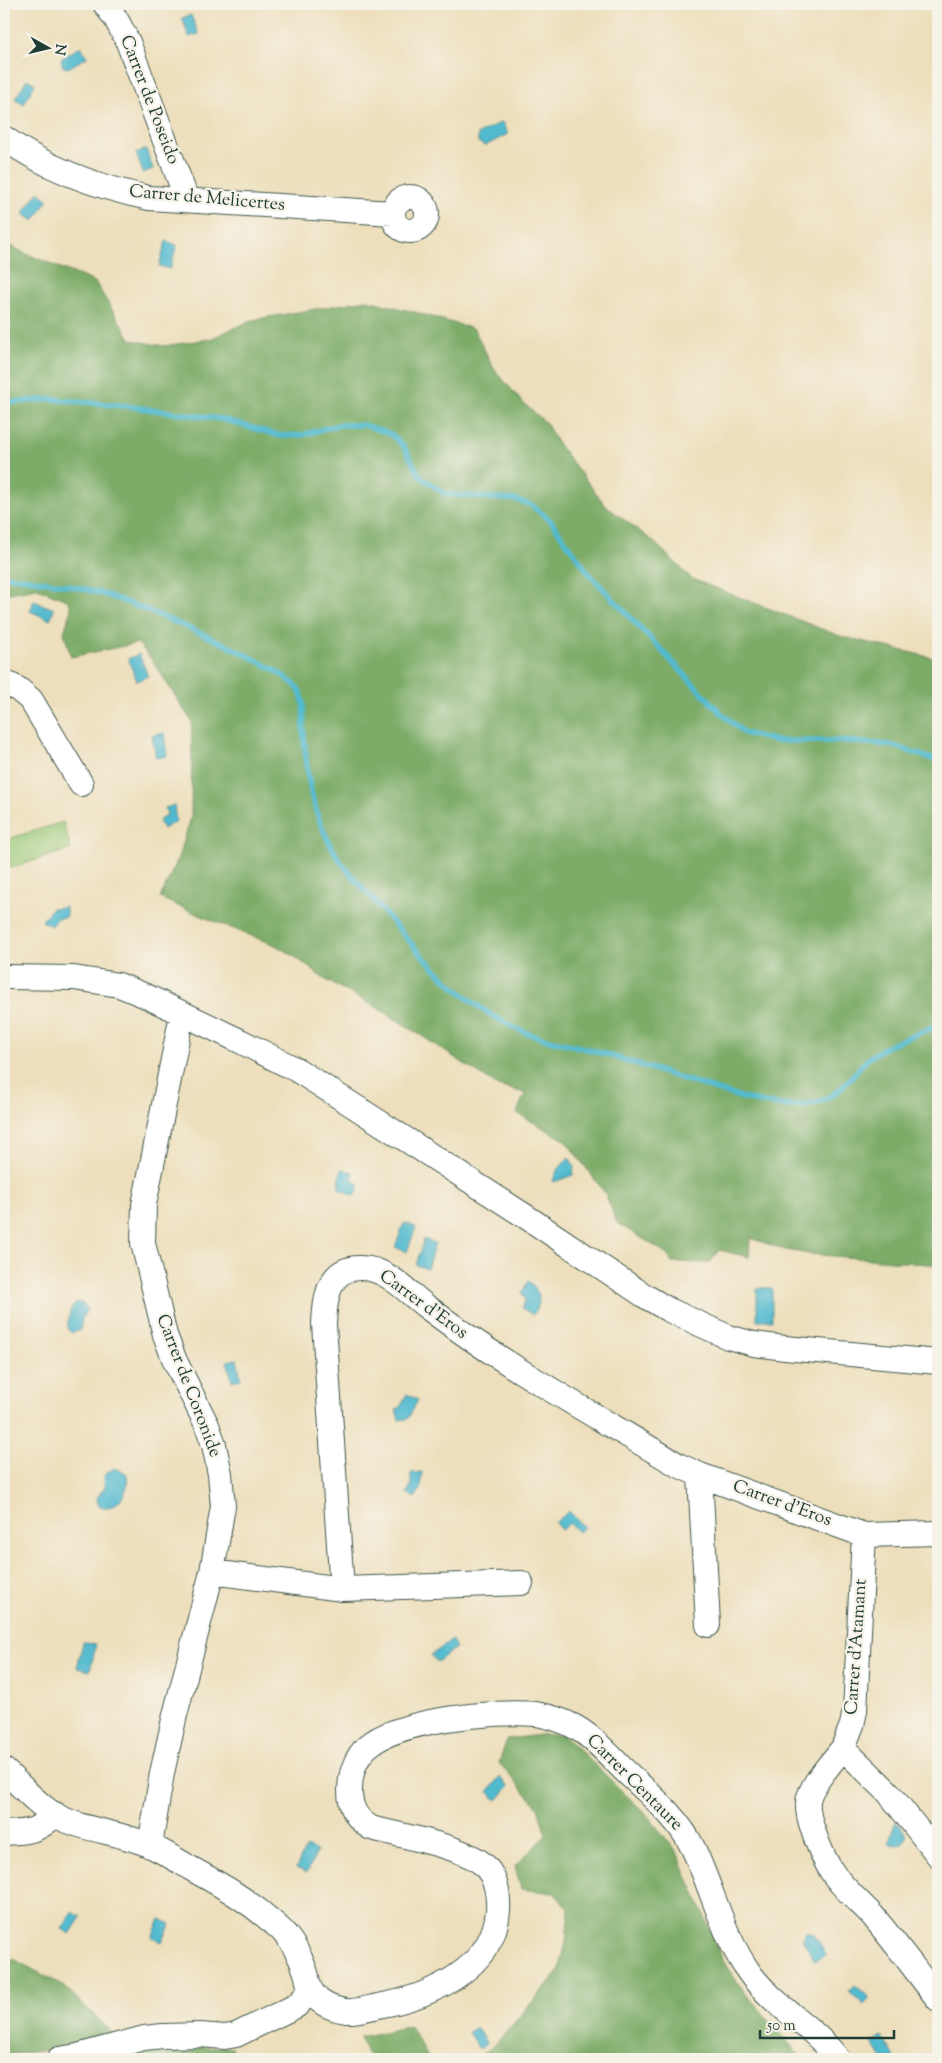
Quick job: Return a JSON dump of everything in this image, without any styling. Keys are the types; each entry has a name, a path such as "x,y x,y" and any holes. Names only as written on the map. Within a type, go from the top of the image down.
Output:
{"street":[{"name":"Carrer de Poseido","path":"105,4 116,19 128,42 187,200"},
{"name":"Carrer de Melicertes","path":"4,138 48,164 84,181 149,198 393,213"},
{"path":"4,682 18,689 31,700 81,784"},
{"path":"4,978 74,978 107,982 146,996 297,1070 528,1218 621,1281 669,1310 728,1337 754,1344 785,1348 938,1362"},
{"name":"Carrer de Coronide","path":"150,1846 162,1773 212,1572 223,1506 220,1474 207,1425 175,1361 166,1335 143,1243 144,1205 182,1014"},
{"name":"Carrer d'Eros","path":"342,1588 324,1324 328,1289 334,1279 350,1270 358,1268 382,1272 484,1349 678,1465 700,1475 864,1535"},
{"path":"700,1475 708,1625"},
{"path":"864,1535 938,1533"},
{"name":"Carrer d'Atamant","path":"864,1535 855,1711 843,1748 819,1779 809,1797 809,1814 829,1867 882,1928 938,1999"},
{"path":"212,1572 342,1588 521,1583"},
{"name":"Carrer Centaure","path":"311,1992 321,2002 333,2008 348,2011 391,2004 427,1992 454,1978 477,1960 493,1935 498,1917 497,1887 485,1866 469,1854 371,1828 354,1813 350,1800 352,1774 360,1755 368,1746 391,1733 436,1721 497,1714 536,1714 557,1719 575,1727 591,1739 685,1833 726,1930 752,1976 838,2059"},
{"path":"843,1748 888,1792 938,1855"},
{"path":"4,1770 54,1814 72,1822 150,1846 239,1895 285,1933 296,1950 306,1972 311,1992 296,2006 236,2035 225,2037 200,2035 144,2038 59,2059"},
{"path":"4,1833 36,1830 47,1823 54,1814"}],"green space":[{"path":"4,242 22,252 95,282 131,340 164,346 210,339 252,320 367,300 474,329 494,369 522,402 546,423 558,444 606,506 654,542 692,579 840,636 938,659 938,1265 810,1254 786,1250 750,1238 749,1257 719,1250 710,1263 672,1262 666,1253 617,1223 605,1193 565,1140 517,1113 525,1093 498,1086 385,1012 324,979 294,956 275,945 160,898 177,861 191,818 192,722 152,660 138,643 71,657 64,633 71,609 69,601 37,588 4,594"},
{"path":"63,822 71,849 11,868 4,840"},
{"path":"540,1735 564,1735 647,1815 677,1852 726,1966 746,1994 803,2059 470,2059 478,2057 494,2046 559,1971 566,1942 569,1909 554,1893 521,1889 515,1866 546,1835 538,1807 499,1763 507,1739"},
{"path":"4,1954 64,1986 113,2033 59,2048 4,2055"},
{"path":"410,2026 429,2059 369,2059 360,2037"},
{"path":"158,2047 232,2047 232,2059 110,2059"}],"water":[{"path":"191,15 199,34 189,37 182,18"},
{"path":"81,46 87,57 68,68 63,67 61,59"},
{"path":"27,79 35,84 24,104 15,99"},
{"path":"502,122 508,134 485,146 478,142 478,134"},
{"path":"146,149 153,169 143,173 136,153"},
{"path":"38,192 48,199 34,221 23,214"},
{"path":"166,241 177,245 170,269 159,266"},
{"path":"34,601 54,609 50,620 30,611"},
{"path":"139,654 148,676 137,681 128,659"},
{"path":"164,733 167,756 156,758 152,735"},
{"path":"174,805 176,821 163,829 159,820 167,815 165,808"},
{"path":"66,907 66,917 57,918 51,926 42,921 52,908"},
{"path":"568,1158 574,1166 573,1175 554,1182 557,1171"},
{"path":"341,1169 353,1172 352,1180 360,1185 355,1196 339,1189"},
{"path":"404,1223 416,1227 407,1252 395,1247"},
{"path":"424,1239 435,1243 427,1269 416,1265"},
{"path":"528,1281 535,1288 539,1297 538,1306 533,1315 522,1308 525,1300 522,1293"},
{"path":"757,1288 772,1288 772,1320 757,1320"},
{"path":"76,1302 82,1303 87,1309 82,1319 80,1330 73,1333 68,1330 68,1323"},
{"path":"237,1359 241,1379 232,1381 227,1361"},
{"path":"407,1394 418,1400 408,1419 399,1420 396,1409 400,1408"},
{"path":"115,1468 126,1473 128,1479 125,1492 117,1503 111,1506 98,1505 97,1498 104,1488 105,1474"},
{"path":"422,1472 421,1489 415,1498 407,1493 411,1485 411,1473"},
{"path":"569,1511 584,1527 578,1532 570,1523 561,1530 555,1523"},
{"path":"452,1640 456,1648 437,1662 431,1655"},
{"path":"83,1642 96,1645 90,1671 77,1668"},
{"path":"500,1777 509,1786 497,1800 488,1792"},
{"path":"895,1823 898,1823 907,1835 902,1844 897,1845 889,1842"},
{"path":"306,1847 317,1851 307,1873 296,1868"},
{"path":"73,1912 81,1917 70,1934 62,1929"},
{"path":"160,1919 171,1924 162,1942 152,1937"},
{"path":"808,1931 810,1934 813,1932 826,1954 815,1961 802,1939 805,1937 803,1934"},
{"path":"855,1985 870,1998 864,2005 849,1991"},
{"path":"476,2027 487,2044 479,2049 468,2032"},
{"path":"882,2036 895,2057 892,2059 883,2059 872,2043"}],"waterway":[{"path":"4,403 51,399 126,406 221,419 281,436 302,435 338,425 364,425 391,434 404,447 420,476 445,494 516,500 531,505 550,520 591,576 720,712 744,733 776,741 841,741 891,745 938,761"},
{"path":"4,576 75,587 142,608 238,651 287,679 299,690 303,701 305,753 309,783 321,826 335,853 348,871 406,938 442,976 482,1009 504,1022 535,1036 603,1053 732,1095 785,1106 818,1102 827,1098 840,1089 875,1054 892,1044 938,1025"}]}
